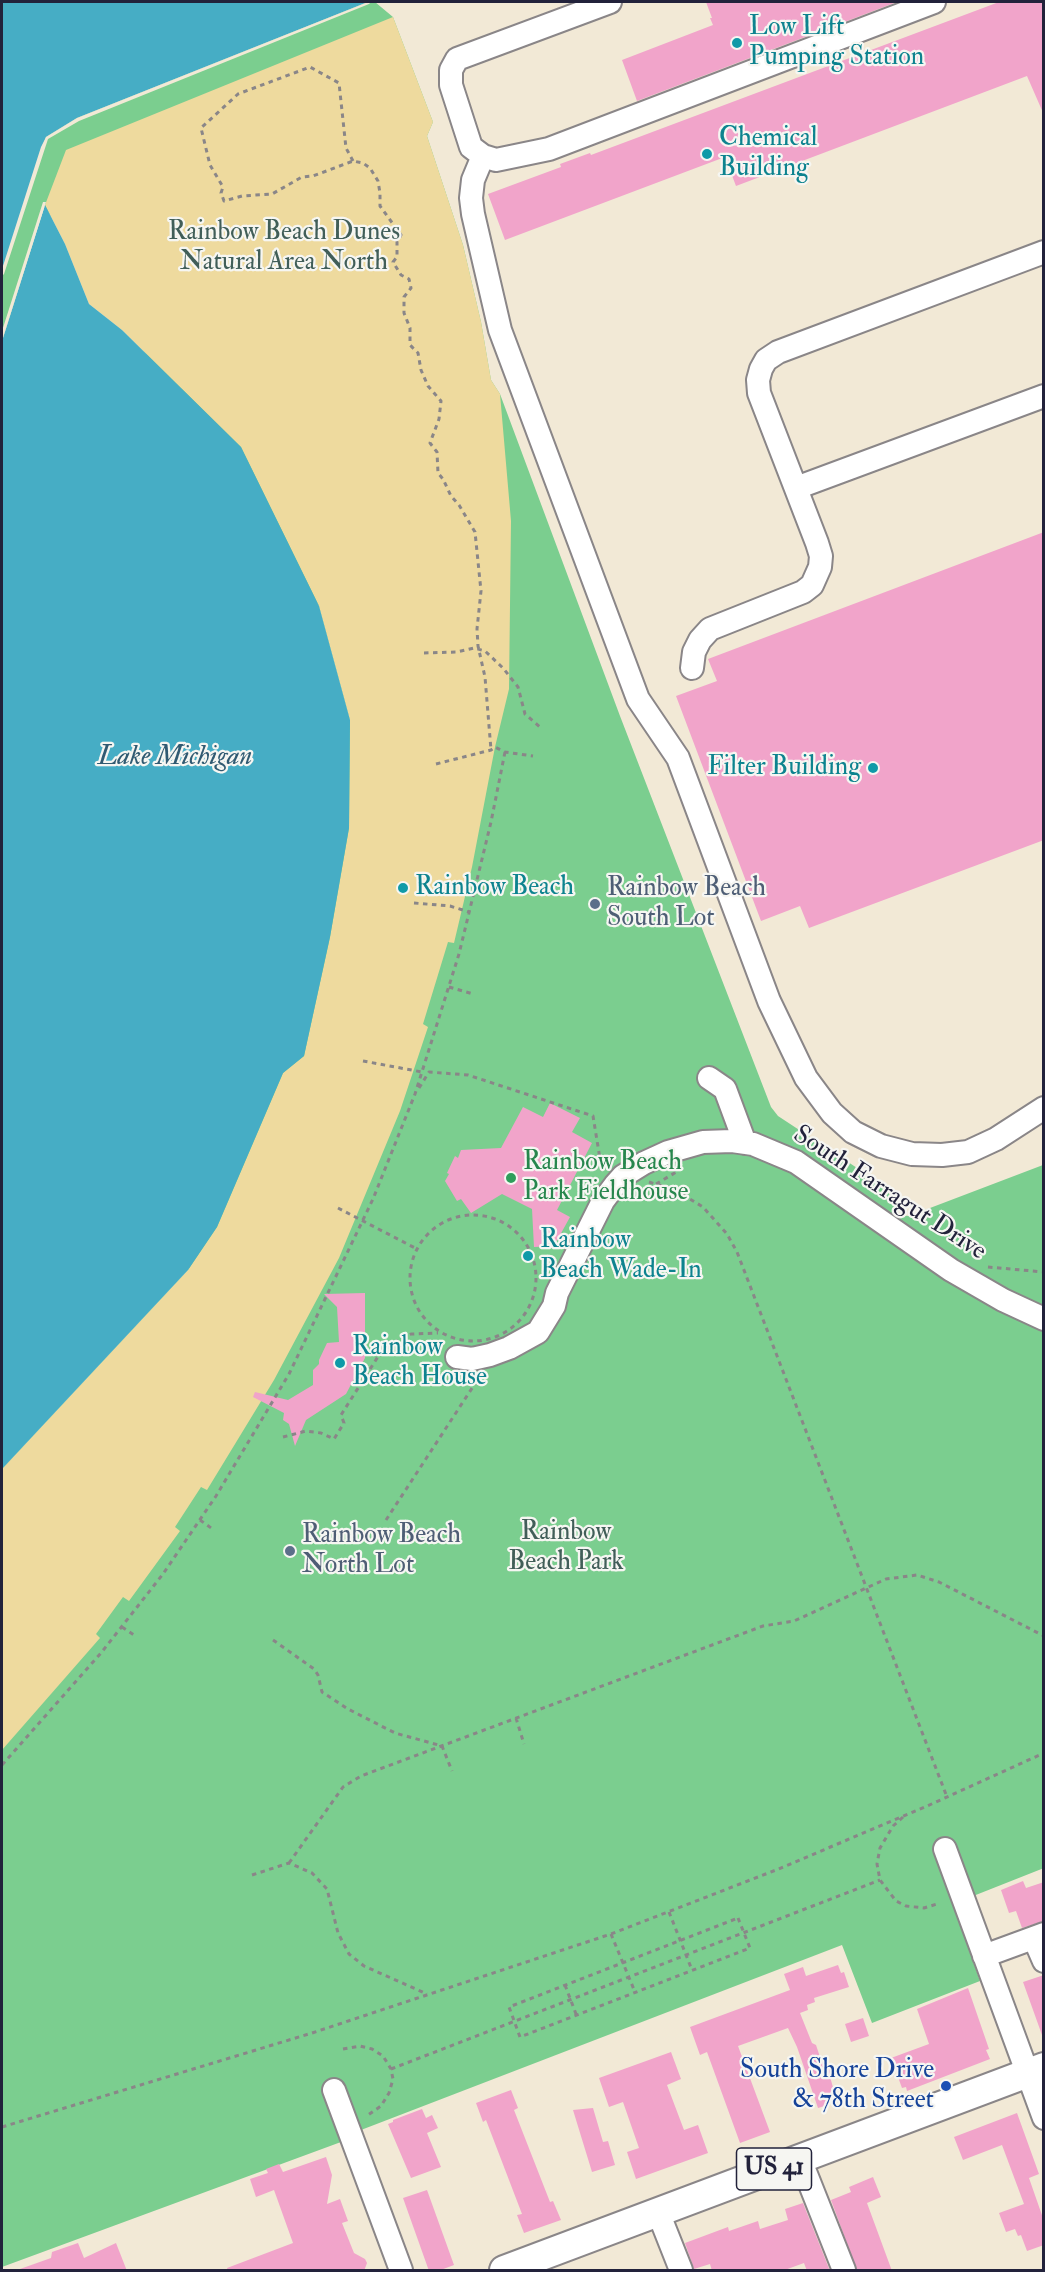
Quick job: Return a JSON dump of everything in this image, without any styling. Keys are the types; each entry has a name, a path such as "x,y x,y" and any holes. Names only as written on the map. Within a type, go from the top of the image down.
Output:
{"main road":[{"name":"US 41","path":"504,2271 1035,2071"}],"street":[{"path":"610,2 457,59 451,70 451,85 471,147 483,156 496,160 549,149 934,2"},
{"path":"483,156 473,180 471,198 482,258 500,330 638,699 678,758 769,1001 806,1078 832,1113 853,1132 881,1146 912,1154 942,1155 968,1152 996,1139 1044,1108"},
{"path":"692,668 694,652 700,640 710,629 803,592 812,585 820,567 821,556 759,393 761,369 766,360 778,352 1044,252"},
{"path":"796,488 1044,396"},
{"name":"South Farragut Drive","path":"457,1357 472,1359 494,1346 509,1348 538,1332 554,1306 557,1293 603,1201 623,1176 668,1152 703,1142 739,1142 776,1152 796,1162 951,1270 1003,1300 1044,1319"},
{"path":"945,1849 984,1956 1035,2071 1044,2118"},
{"path":"984,1956 1039,1936 1044,1961"},
{"path":"334,2090 401,2271"},
{"path":"800,2159 844,2271"},
{"path":"658,2212 681,2271"}],"path":[{"path":"353,161 346,148 339,83 310,67 238,94 201,128 210,165 223,187 221,193 224,201 242,196 272,194 302,177 313,176 353,161 363,163 374,174 380,193 380,206 401,235 397,242 397,257 393,262 401,275 409,279 411,288 404,297 404,313 410,328 410,345 418,353 421,370 428,386 441,401 439,419 430,443 437,452 438,473 475,532 481,591 477,629 485,677 491,750"},
{"path":"424,654 474,648 492,656 518,687 525,714 540,727"},
{"path":"436,764 495,747 504,752 533,756"},
{"path":"2,1765 122,1627 163,1574 200,1520 289,1374 362,1221 415,1094 449,987 469,912 504,752"},
{"path":"414,903 450,906 469,912"},
{"path":"449,987 473,994"},
{"path":"363,1061 422,1072"},
{"path":"415,1094 429,1072 468,1075 593,1116 602,1171 623,1176"},
{"path":"686,1167 656,1184 675,1190 703,1207 727,1234 737,1252 947,1797"},
{"path":"338,1208 417,1249"},
{"path":"386,1520 477,1380 494,1346 522,1318 534,1295 537,1278 534,1260 522,1237 508,1225 492,1218 466,1215 449,1219 434,1228 417,1249 410,1273 413,1298 425,1320 441,1333 453,1339 470,1342 486,1340 494,1346"},
{"path":"987,1267 1044,1272"},
{"path":"284,1437 306,1431 321,1433 334,1439 344,1423 341,1415 379,1355 393,1342 411,1334 441,1333"},
{"path":"200,1520 214,1530"},
{"path":"252,1875 289,1863 343,1787 362,1776 763,1626 794,1622 886,1579 917,1575 939,1582 1044,1636"},
{"path":"122,1627 136,1637"},
{"path":"273,1640 314,1669 318,1675 322,1692 348,1709 395,1733 442,1746"},
{"path":"516,1718 524,1744"},
{"path":"442,1746 452,1772"},
{"path":"2,2127 312,2033 611,1934 776,1870 1044,1753"},
{"path":"904,1815 893,1826 880,1848 877,1864 880,1881 896,1900 906,1906 924,1908 937,1904"},
{"path":"289,1863 312,1873 327,1889 343,1945 356,1960 364,1966 429,1994"},
{"path":"391,2069 880,1881"},
{"path":"669,1912 692,1970"},
{"path":"738,1918 750,1948 520,2037 509,2007 680,1941 738,1918"},
{"path":"611,1934 635,1992"},
{"path":"565,1985 576,2015"},
{"path":"342,2049 360,2046 372,2049 383,2056 391,2069 393,2079 389,2093 381,2106 368,2115"}],"green space":[{"name":"Rainbow Beach Park","path":"368,2 375,2 393,17 433,122 427,136 463,245 481,322 491,380 500,394 620,716 771,1107 778,1116 886,1187 898,1215 909,1216 1043,1165 1044,1868 953,1904 980,1981 872,2023 842,1945 361,2130 341,2142 2,2267 2,1469 188,1270 350,720 319,606 44,206 2,341 2,273 46,137 77,118"}],"sand":[{"name":"Rainbow Beach","path":"393,17 433,122 427,136 463,245 481,322 491,380 500,394 511,521 509,689 495,747 472,867 454,943 448,942 423,1024 428,1027 400,1111 339,1258 274,1380 207,1490 201,1487 175,1527 180,1531 129,1601 123,1597 96,1634 100,1638 2,1750 2,1469 188,1270 217,1227 283,1073 304,1056 330,937 349,828 350,720 319,606 241,447 122,330 89,304 65,244 45,205 66,150"}],"water":[{"path":"2,2 368,2 77,118 46,137 2,273"},
{"name":"Lake Michigan","path":"45,205 65,244 89,304 122,330 241,447 319,606 350,720 349,828 330,937 304,1056 283,1073 217,1227 188,1270 2,1469 2,341"}],"pier":[{"path":"371,2 79,121 48,139 2,276 2,269 46,137 77,118"},
{"path":"43,202 46,202 2,341 2,331"}],"building":[{"name":"Low Lift Pumping Station","path":"706,2 897,2 637,101 622,60 713,25"},
{"name":"Chemical Building","path":"999,2 1044,2 1044,115 1027,76 736,186 725,157 505,240 488,194 561,167 560,164 590,153 591,155"},
{"name":"Filter Building","path":"1044,532 1044,840 809,928 800,906 761,921 676,696 717,681 708,659"},
{"name":"Rainbow Beach Park Fieldhouse","path":"550,1103 580,1118 572,1132 592,1143 557,1210 570,1217 554,1246 534,1247 532,1209 502,1194 471,1213 461,1199 457,1201 445,1181 455,1156 458,1158 461,1150 501,1148 523,1107 543,1117"},
{"name":"Rainbow Beach House","path":"365,1293 365,1358 346,1394 306,1420 295,1446 289,1424 283,1420 284,1413 253,1397 255,1392 288,1400 313,1385 313,1370 319,1364 327,1343 339,1342 337,1307 324,1294"},
{"path":"1023,1881 1026,1888 1044,1882 1044,1921 1022,1928 1016,1911 1009,1913 1001,1890"},
{"path":"838,1965 841,1973 844,1972 849,1987 814,1998 815,2002 807,2005 808,2010 800,2013 812,2043 816,2045 821,2060 826,2058 831,2072 829,2073 834,2091 828,2105 818,2108 788,2028 738,2046 770,2132 740,2143 707,2052 700,2055 690,2027 790,1990 784,1974 803,1967 806,1976"},
{"path":"1044,1975 1044,2034 1042,2035 1023,1982"},
{"path":"968,1988 989,2049 986,2050 990,2059 907,2091 906,2087 902,2088 891,2058 929,2044 917,2009"},
{"path":"863,2018 869,2036 851,2042 845,2024"},
{"path":"671,2052 681,2079 667,2085 684,2130 698,2125 708,2153 636,2179 627,2152 639,2148 623,2102 609,2107 599,2078"},
{"path":"511,2090 518,2108 514,2110 550,2202 553,2201 561,2220 524,2233 517,2215 522,2214 486,2120 483,2122 476,2103"},
{"path":"593,2108 603,2142 608,2141 615,2165 592,2172 573,2110"},
{"path":"422,2109 426,2118 432,2115 438,2128 427,2133 441,2167 411,2178 388,2124"},
{"path":"1017,2113 1039,2174 1029,2178 1044,2221 1044,2245 1027,2251 1021,2235 1018,2236 1015,2229 1006,2232 999,2213 1024,2204 1002,2145 963,2160 954,2137"},
{"path":"326,2157 332,2175 327,2204 340,2199 348,2221 342,2223 354,2253 365,2259 367,2263 364,2271 228,2271 227,2268 293,2243 274,2190 256,2197 250,2179 268,2173 266,2169 279,2164 283,2172"},
{"path":"873,2177 881,2197 867,2203 892,2271 857,2271 831,2200 851,2192 849,2187"},
{"path":"427,2190 454,2265 438,2271 429,2271 403,2198"},
{"path":"803,2203 830,2271 807,2271 804,2263 782,2271 712,2271 710,2264 694,2269 685,2243 728,2227 729,2231 758,2221 760,2229 788,2220 785,2209"},
{"path":"78,2243 84,2258 116,2243 127,2271 21,2271 20,2269 51,2258 52,2252"}],"place":[{"name":"Low Lift Pumping Station","path":"737,43"},
{"name":"Chemical Building","path":"707,154"},
{"name":"Filter Building","path":"873,768"},
{"name":"Rainbow Beach","path":"403,888"},
{"name":"Rainbow Beach South Lot","path":"595,904"},
{"name":"Rainbow Beach Park Fieldhouse","path":"511,1178"},
{"name":"Rainbow Beach Wade-In","path":"528,1256"},
{"name":"Rainbow Beach House","path":"340,1363"},
{"name":"Rainbow Beach North Lot","path":"290,1551"},
{"name":"South Shore Drive & 78th Street","path":"946,2086"}],"park label":[{"name":"Rainbow Beach Dunes Natural Area North","path":"284,248"}]}
